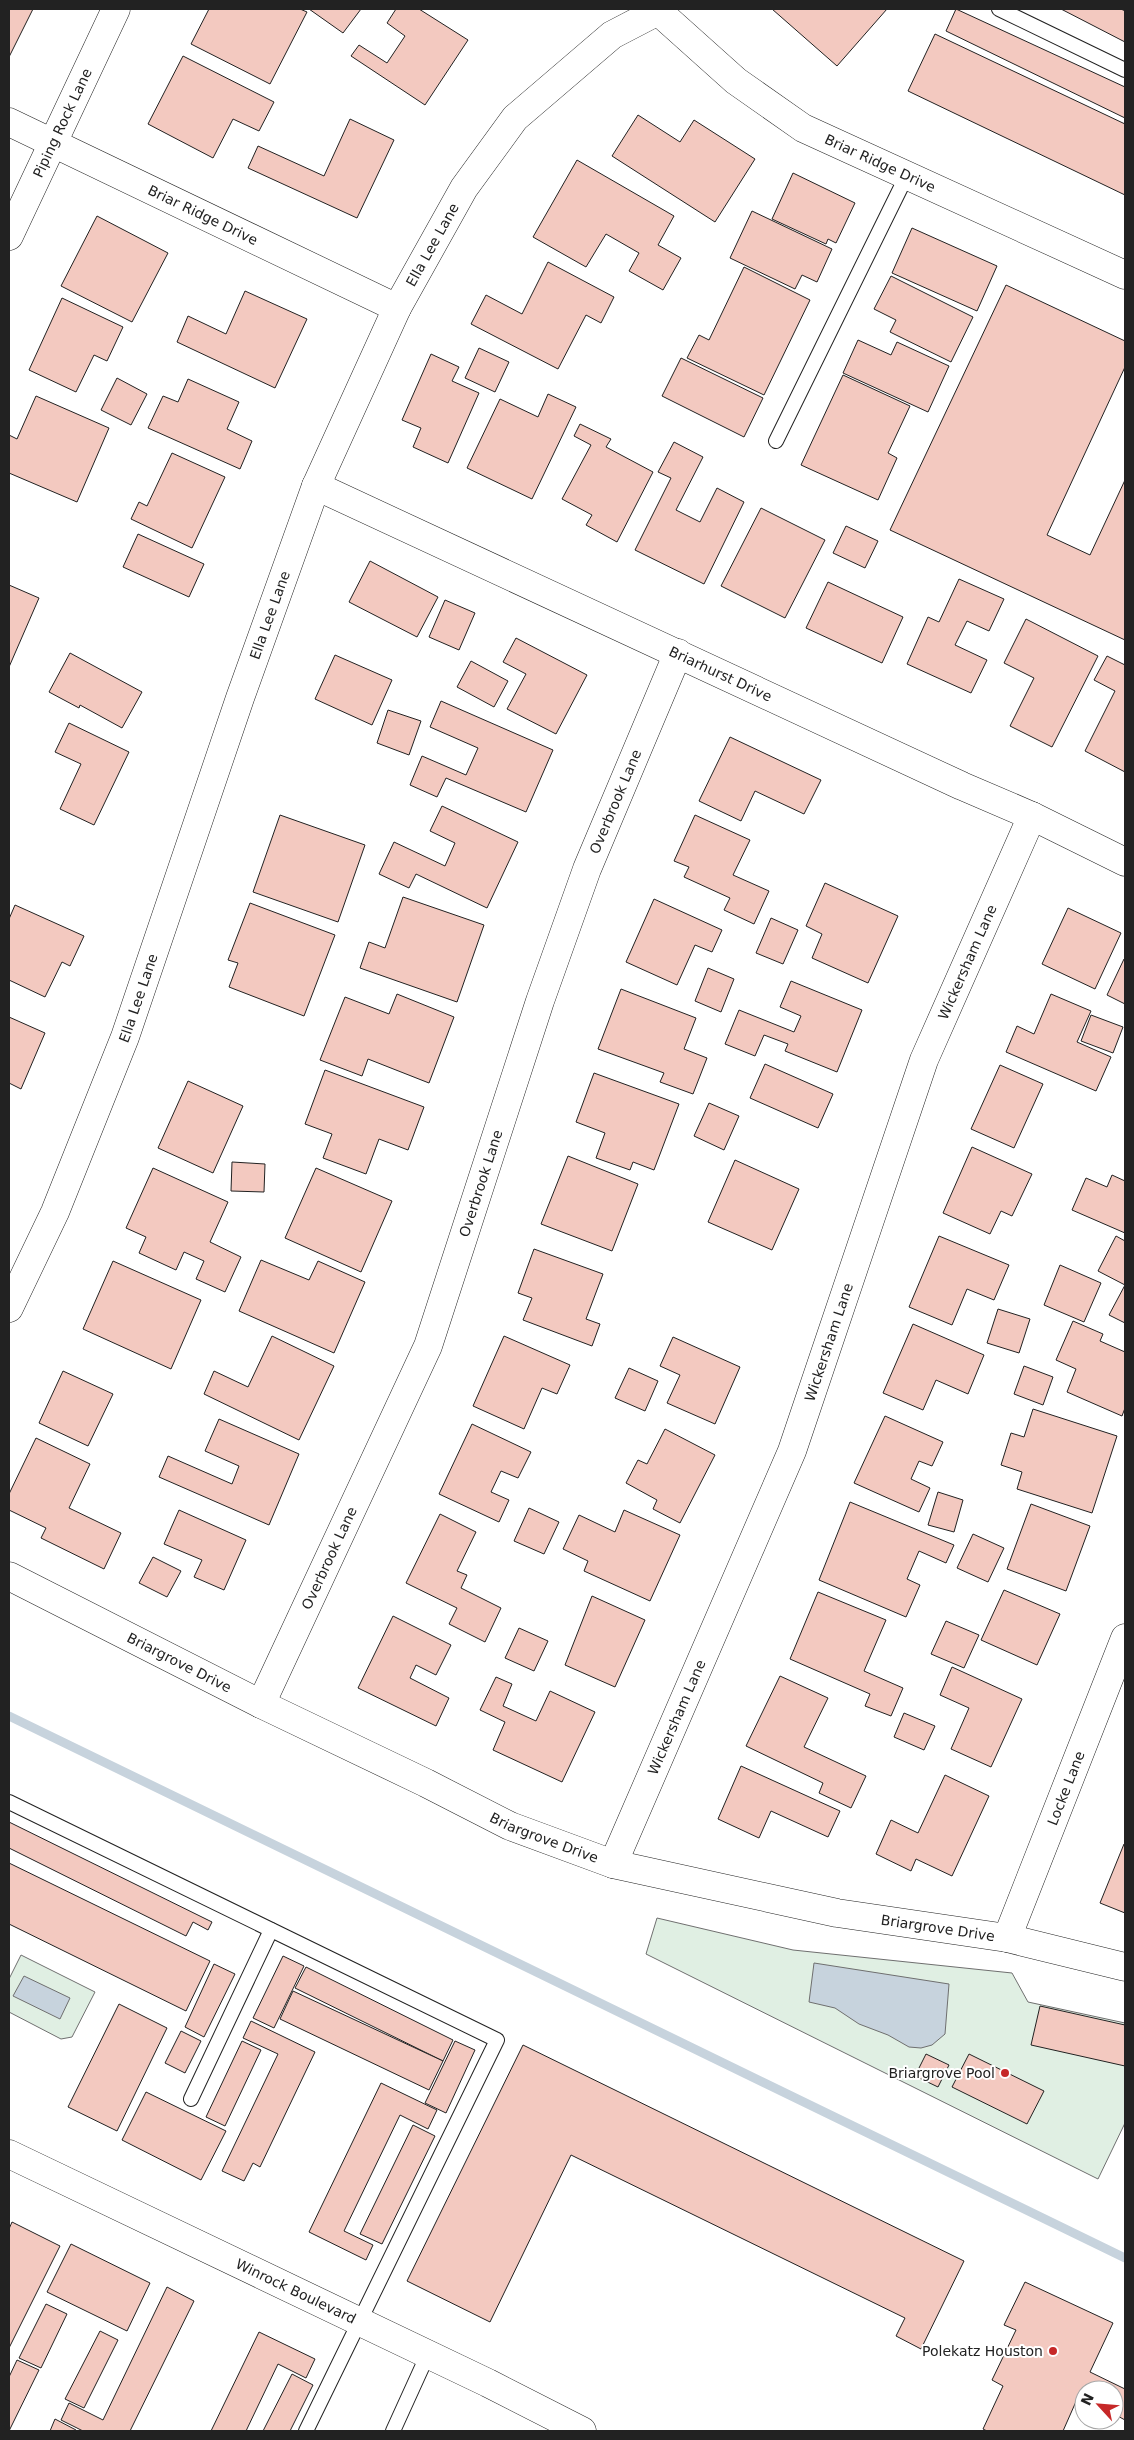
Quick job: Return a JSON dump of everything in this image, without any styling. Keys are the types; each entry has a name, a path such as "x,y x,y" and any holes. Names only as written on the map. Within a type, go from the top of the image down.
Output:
{"street":[{"name":"Piping Rock Lane","path":"9,236 51,143 116,9"},
{"name":"Briar Ridge Drive","path":"660,10 736,81 803,128 1125,275"},
{"name":"Ella Lee Lane","path":"9,1308 55,1212 126,1037 237,707 316,486 397,308 464,188 515,118 612,35 660,10"},
{"name":"Briar Ridge Drive","path":"9,122 397,308"},
{"name":"Briarhurst Drive","path":"316,486 678,652 962,786 1032,816 1125,862"},
{"name":"Overbrook Lane","path":"261,1704 428,1346 540,1001 586,869 678,652"},
{"name":"Wickersham Lane","path":"613,1864 792,1451 924,1060 1032,816"},
{"name":"Briargrove Drive","path":"9,1576 261,1704 426,1783 510,1826 613,1864 837,1913 1007,1938 1125,1967"},
{"name":"Locke Lane","path":"1007,1938 1125,1638"},
{"name":"Winrock Boulevard","path":"9,2154 428,2354 582,2431"}],"lane":[{"path":"999,9 1125,70"},
{"path":"776,442 907,175"},
{"path":"9,1802 497,2040 361,2322 306,2431"},
{"path":"191,2099 271,1930"},
{"path":"393,2431 428,2354"}],"green space":[{"name":"Briargrove Pool","path":"657,1918 793,1950 1012,1973 1028,2002 1125,2023 1125,2123 1098,2179 646,1954"},
{"path":"21,1955 95,1992 72,2037 61,2039 9,2012 9,1979"}],"shaded area":[{"path":"814,1963 949,1984 945,2034 932,2045 921,2048 909,2047 888,2035 859,2024 835,2008 809,2002"},
{"path":"24,1976 70,1998 60,2019 13,1996"}],"building":[{"path":"9,9 33,9 9,57"},
{"path":"209,9 300,9 307,12 270,84 191,44"},
{"path":"309,9 361,9 343,33"},
{"path":"396,9 419,9 468,40 425,105 351,56 359,45 387,63 405,36 387,23"},
{"path":"772,9 887,9 837,66"},
{"path":"956,9 1125,87 1125,118 946,31"},
{"path":"1061,9 1121,9 1125,11 1125,42"},
{"path":"935,34 1125,124 1125,195 908,91"},
{"path":"183,56 274,102 259,131 233,119 213,158 148,124"},
{"path":"638,115 680,142 694,120 755,159 715,222 612,156"},
{"path":"350,119 394,140 357,218 248,168 258,146 324,176"},
{"path":"577,160 674,216 658,245 681,258 663,290 629,271 639,253 606,234 586,267 533,237"},
{"path":"793,173 855,203 836,243 828,239 826,244 772,219"},
{"path":"752,211 832,249 817,282 802,275 795,289 730,258"},
{"path":"97,216 168,253 132,322 61,286"},
{"path":"912,228 997,266 977,311 892,273"},
{"path":"548,262 614,297 601,323 586,315 558,369 471,324 486,295 522,314"},
{"path":"744,267 810,300 764,395 687,358 699,335 709,340"},
{"path":"891,276 973,317 951,362 890,332 896,320 874,309"},
{"path":"1006,285 1125,341 1125,367 1047,535 1090,555 1125,480 1125,640 890,530"},
{"path":"245,291 307,319 275,388 177,342 188,316 226,334"},
{"path":"62,298 123,327 107,361 94,355 76,392 29,370"},
{"path":"858,340 891,355 897,342 949,366 928,412 843,373"},
{"path":"479,348 509,362 495,392 465,378"},
{"path":"431,354 459,367 452,381 479,393 448,463 413,447 421,428 402,420"},
{"path":"681,358 763,398 744,437 662,396"},
{"path":"843,375 910,406 888,453 897,458 878,500 801,465"},
{"path":"117,378 147,394 131,425 101,410"},
{"path":"188,379 239,402 227,429 252,441 240,469 148,428 163,396 178,402"},
{"path":"548,394 576,407 532,499 467,468 500,399 538,417"},
{"path":"36,396 109,428 77,502 9,473 9,435 17,439"},
{"path":"580,424 611,439 606,447 653,472 617,542 586,525 592,515 562,499 591,445 574,436"},
{"path":"674,442 703,457 676,510 700,522 717,488 744,502 704,584 635,550 671,478 658,472"},
{"path":"172,453 225,477 192,548 131,519 139,502 147,506"},
{"path":"761,508 825,540 785,618 721,586"},
{"path":"846,526 878,541 865,568 833,553"},
{"path":"138,534 204,564 189,597 123,567"},
{"path":"370,561 438,597 417,637 349,602"},
{"path":"959,579 1004,599 989,631 967,621 955,645 987,660 971,693 907,664 928,617 939,622"},
{"path":"828,582 903,617 882,663 806,628"},
{"path":"9,585 39,598 9,667"},
{"path":"445,600 475,613 459,650 429,637"},
{"path":"1026,619 1098,656 1052,747 1010,726 1034,678 1004,663"},
{"path":"516,638 587,675 556,734 507,709 526,674 503,662"},
{"path":"70,653 142,692 122,728 80,705 79,708 49,692"},
{"path":"335,655 392,680 372,725 315,699"},
{"path":"1107,656 1125,665 1125,772 1085,751 1115,691 1094,680"},
{"path":"471,661 508,681 494,707 457,687"},
{"path":"441,701 553,750 526,812 446,778 437,797 410,785 422,756 466,775 478,748 430,727"},
{"path":"388,710 421,721 409,755 377,743"},
{"path":"69,723 129,752 94,825 60,809 81,764 55,752"},
{"path":"730,737 821,780 804,814 755,791 741,821 699,801"},
{"path":"442,806 518,842 487,908 416,874 409,888 379,874 394,842 445,866 455,843 430,831"},
{"path":"280,815 365,845 338,922 253,892"},
{"path":"695,815 750,840 733,875 769,891 754,924 724,910 730,898 684,877 689,867 674,861"},
{"path":"825,883 898,916 868,983 812,958 822,934 806,926"},
{"path":"403,897 484,925 457,1002 360,968 369,942 385,948"},
{"path":"654,899 722,930 712,952 695,945 677,985 626,962"},
{"path":"250,903 335,935 304,1016 229,987 238,963 228,960"},
{"path":"15,905 84,936 70,966 62,962 45,997 9,980 9,919"},
{"path":"1068,908 1121,933 1095,989 1042,964"},
{"path":"771,918 798,930 783,964 756,953"},
{"path":"1125,960 1125,1004 1107,995"},
{"path":"708,968 734,979 721,1012 695,1001"},
{"path":"791,981 862,1010 837,1072 785,1051 788,1044 764,1035 755,1056 725,1044 739,1010 794,1032 801,1016 780,1007"},
{"path":"621,989 696,1018 684,1049 707,1058 693,1094 660,1082 664,1073 598,1049"},
{"path":"397,994 454,1017 429,1083 368,1059 362,1076 320,1060 345,997 389,1014"},
{"path":"1051,994 1091,1011 1077,1042 1111,1057 1096,1091 1006,1052 1017,1026 1034,1034"},
{"path":"1091,1015 1123,1027 1113,1053 1081,1041"},
{"path":"9,1017 45,1033 21,1089 9,1083"},
{"path":"765,1064 833,1094 818,1128 750,1098"},
{"path":"1000,1065 1043,1084 1014,1148 971,1129"},
{"path":"325,1070 424,1107 408,1150 379,1139 366,1174 323,1158 332,1134 305,1124"},
{"path":"594,1073 679,1104 654,1170 633,1162 630,1170 596,1158 605,1133 576,1122"},
{"path":"188,1081 243,1106 213,1173 158,1148"},
{"path":"709,1103 739,1116 724,1150 694,1136"},
{"path":"972,1147 1032,1174 1012,1216 1001,1211 990,1234 943,1213"},
{"path":"568,1156 638,1184 612,1251 541,1224"},
{"path":"735,1160 799,1189 772,1250 708,1222"},
{"path":"232,1162 265,1164 264,1192 231,1191"},
{"path":"153,1168 228,1202 210,1242 241,1257 225,1292 196,1279 204,1261 184,1252 176,1270 139,1253 146,1237 126,1228"},
{"path":"316,1168 392,1201 361,1272 285,1238"},
{"path":"1112,1175 1125,1181 1125,1233 1072,1210 1086,1178 1107,1187"},
{"path":"939,1236 1009,1265 994,1300 967,1289 952,1325 909,1307"},
{"path":"1116,1236 1125,1241 1125,1285 1098,1271"},
{"path":"534,1249 603,1274 586,1319 600,1324 592,1346 523,1320 532,1298 518,1293"},
{"path":"261,1260 309,1280 318,1261 365,1282 334,1353 239,1311"},
{"path":"113,1261 201,1300 171,1369 83,1329"},
{"path":"1060,1265 1101,1283 1084,1322 1044,1305"},
{"path":"1125,1285 1125,1323 1109,1315"},
{"path":"998,1309 1030,1319 1019,1353 987,1343"},
{"path":"1073,1321 1103,1334 1100,1341 1125,1352 1125,1408 1122,1416 1067,1392 1076,1369 1056,1360"},
{"path":"913,1324 984,1355 968,1394 936,1380 923,1410 883,1393"},
{"path":"272,1336 334,1366 299,1440 204,1394 214,1371 248,1387"},
{"path":"504,1336 570,1365 557,1394 542,1388 524,1429 473,1406"},
{"path":"673,1337 740,1367 715,1424 667,1403 680,1375 660,1366"},
{"path":"1024,1366 1053,1377 1043,1405 1014,1394"},
{"path":"629,1368 658,1381 645,1411 615,1398"},
{"path":"63,1371 113,1394 88,1446 39,1423"},
{"path":"1033,1409 1117,1436 1092,1513 1017,1489 1022,1472 1001,1465 1011,1433 1024,1437"},
{"path":"885,1416 943,1442 932,1466 919,1461 911,1479 930,1488 919,1512 854,1483"},
{"path":"219,1419 299,1454 269,1525 159,1477 168,1456 232,1484 239,1466 205,1451"},
{"path":"472,1424 531,1452 518,1478 501,1471 491,1492 509,1500 499,1522 439,1494"},
{"path":"665,1429 715,1455 680,1523 653,1509 657,1500 626,1483 638,1460 647,1464"},
{"path":"36,1438 90,1464 69,1508 121,1533 104,1569 41,1538 46,1528 9,1510 9,1494"},
{"path":"938,1492 963,1500 954,1532 928,1525"},
{"path":"850,1502 954,1545 946,1563 919,1551 907,1579 920,1585 906,1617 819,1580"},
{"path":"1031,1504 1090,1526 1066,1591 1007,1569"},
{"path":"529,1508 559,1522 544,1554 514,1541"},
{"path":"179,1510 246,1540 224,1590 194,1577 202,1560 164,1544"},
{"path":"624,1510 680,1535 650,1601 584,1571 588,1561 563,1549 579,1515 615,1532"},
{"path":"440,1514 476,1532 457,1571 467,1575 461,1588 501,1608 485,1642 449,1624 457,1608 406,1583"},
{"path":"973,1534 1004,1548 988,1582 957,1568"},
{"path":"153,1557 181,1571 167,1597 139,1583"},
{"path":"1004,1590 1060,1614 1037,1665 981,1640"},
{"path":"818,1592 886,1620 864,1671 903,1688 891,1716 865,1706 870,1694 790,1659"},
{"path":"592,1596 645,1620 615,1687 565,1665"},
{"path":"393,1616 451,1645 436,1675 416,1665 410,1678 449,1698 436,1726 358,1688"},
{"path":"946,1621 979,1635 964,1668 931,1654"},
{"path":"519,1628 548,1641 534,1671 505,1658"},
{"path":"952,1667 1022,1699 991,1767 951,1749 969,1708 940,1695"},
{"path":"780,1676 828,1698 804,1747 866,1776 851,1808 819,1793 823,1783 746,1746"},
{"path":"496,1677 512,1684 503,1706 536,1721 550,1691 595,1712 562,1782 493,1750 505,1722 480,1710"},
{"path":"904,1713 935,1726 924,1750 894,1737"},
{"path":"741,1766 840,1811 828,1837 771,1811 759,1838 718,1819"},
{"path":"945,1775 989,1796 952,1876 916,1859 911,1871 876,1854 891,1820 918,1833"},
{"path":"9,1822 212,1922 208,1930 193,1922 186,1936 9,1848"},
{"path":"1125,1845 1125,1913 1100,1903"},
{"path":"9,1863 210,1961 186,2011 9,1924"},
{"path":"283,1956 304,1966 274,2028 253,2018"},
{"path":"214,1964 235,1974 204,2037 185,2027"},
{"path":"306,1967 453,2040 443,2061 295,1988"},
{"path":"293,1991 443,2061 429,2090 280,2019"},
{"path":"119,2004 167,2028 117,2131 68,2107"},
{"path":"1040,2006 1125,2025 1125,2066 1031,2045"},
{"path":"251,2021 315,2052 260,2167 253,2163 244,2181 222,2171 278,2054 243,2038"},
{"path":"181,2031 201,2041 185,2073 165,2063"},
{"path":"242,2041 261,2050 225,2126 206,2117"},
{"path":"455,2041 475,2050 446,2113 425,2103"},
{"path":"523,2045 964,2261 921,2349 896,2336 905,2318 571,2155 490,2322 407,2281"},
{"path":"926,2054 949,2065 938,2087 915,2076"},
{"path":"969,2054 1044,2091 1027,2124 952,2087"},
{"path":"381,2083 437,2110 428,2129 400,2115 344,2231 373,2245 366,2260 309,2232"},
{"path":"146,2092 226,2131 201,2180 122,2140"},
{"path":"413,2125 435,2136 382,2244 360,2234"},
{"path":"12,2222 60,2246 9,2348 9,2229"},
{"path":"71,2244 150,2283 127,2331 47,2292"},
{"name":"Polekatz Houston","path":"1025,2282 1113,2323 1090,2372 1106,2380 1074,2380 1074,2406 1063,2431 987,2431 983,2429 1003,2386 992,2380 1016,2330 1004,2325"},
{"path":"167,2287 194,2301 130,2431 83,2431 61,2420 69,2403 103,2420"},
{"path":"46,2304 67,2314 41,2368 19,2358"},
{"path":"100,2331 118,2340 84,2408 65,2399"},
{"path":"259,2332 315,2359 306,2378 278,2364 246,2431 211,2431"},
{"path":"17,2360 39,2370 9,2431 9,2377"},
{"path":"292,2374 313,2385 290,2431 263,2431"},
{"name":"Polekatz Houston","path":"1124,2389 1125,2389 1124,2419"},
{"path":"55,2419 76,2430 76,2431 50,2431"}],"waterway":[{"path":"9,1716 1125,2258"}],"place":[{"name":"Briargrove Pool","path":"1005,2073"},
{"name":"Polekatz Houston","path":"1053,2351"}]}
